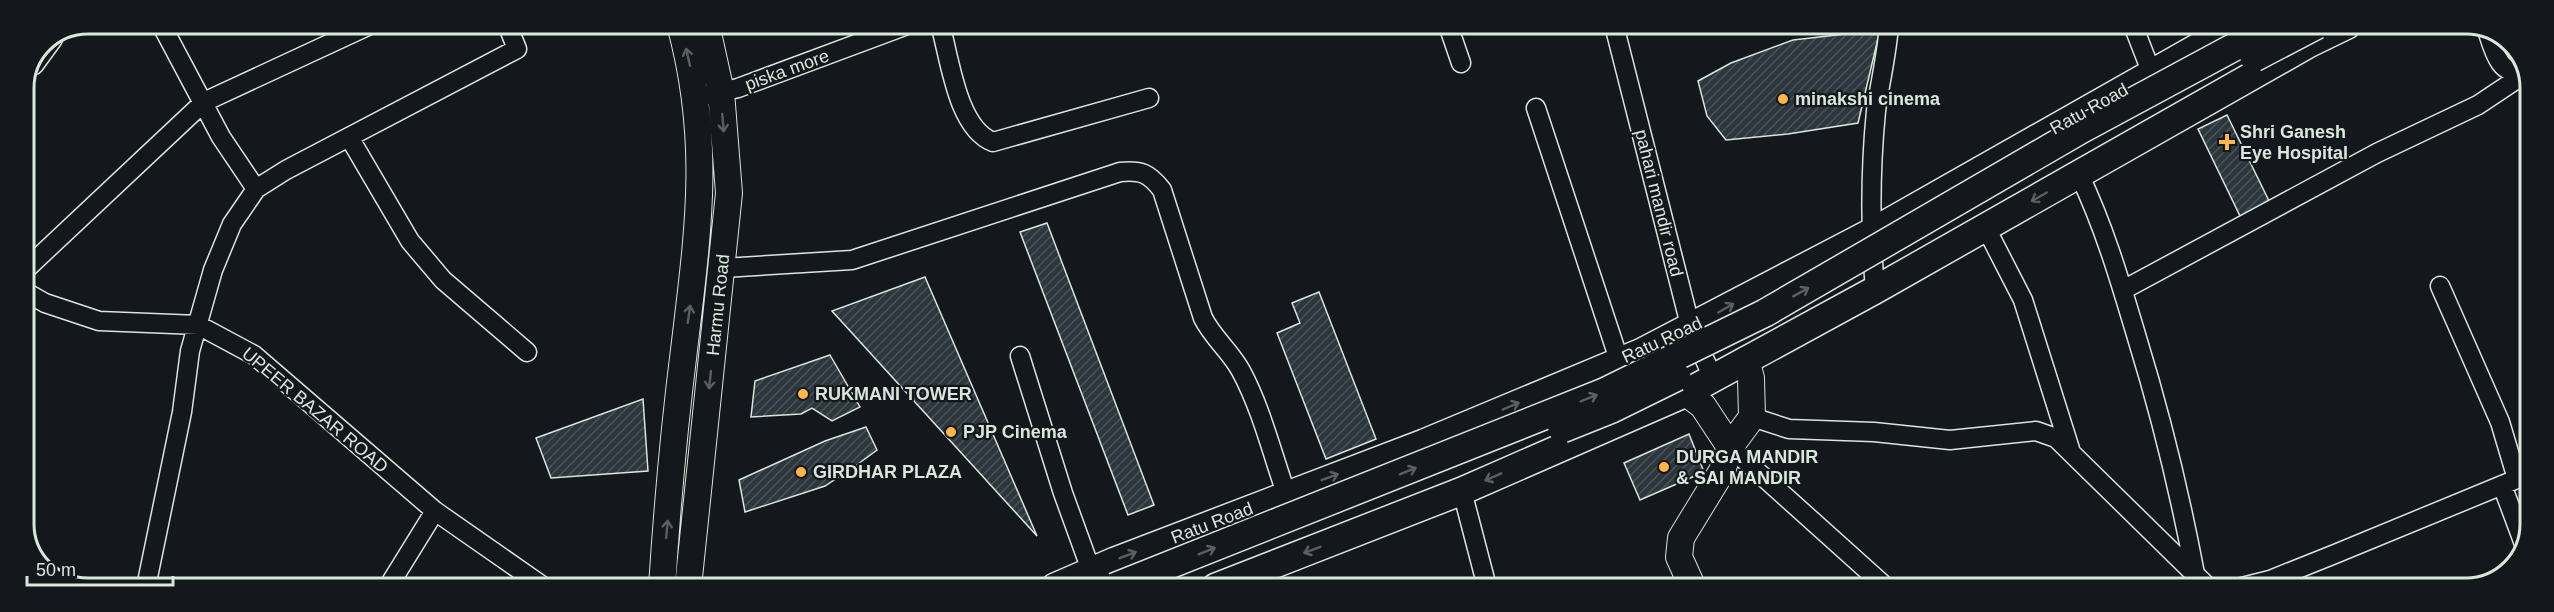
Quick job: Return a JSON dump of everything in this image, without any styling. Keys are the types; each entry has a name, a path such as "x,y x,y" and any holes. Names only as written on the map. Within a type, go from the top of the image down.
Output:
{"main road":[{"name":"Harmu Road","path":"663,578 684,352 698,243 701,151 695,98 682,34"},
{"name":"Harmu Road","path":"689,578 729,194 721,92 708,34"},
{"name":"Ratu Road","path":"1104,578 1115,561 1286,493 1424,443 1691,328 1754,292 1870,233 2221,34"},
{"path":"1108,578 1604,392 1766,313 2082,129 2258,34"},
{"path":"1189,578 1612,409 1774,329 2091,145 2300,34"},
{"path":"1238,578 1462,491 1686,393 1875,290 2187,112 2330,34"},
{"path":"1688,578 1679,557 1681,538 1722,471 1730,447 1752,417 1751,378 1746,360"},
{"path":"1686,393 1703,406 1730,447"}],"street":[{"path":"167,34 221,137 256,189"},
{"path":"34,261 204,102 350,34"},
{"path":"148,578 180,423 190,351 213,270 232,224 256,189 349,137 517,49 511,34"},
{"name":"piska more","path":"695,98 721,92 882,34"},
{"path":"943,34 968,120 982,138 993,142 1149,98"},
{"path":"1452,34 1461,63"},
{"name":"pahari mandir road","path":"1616,34 1691,328 1713,378"},
{"path":"1875,290 1870,233 1877,109 1888,34"},
{"path":"2136,34 2152,74"},
{"path":"2491,41 2504,69 2517,74"},
{"path":"2123,290 2377,153 2478,105 2518,78"},
{"path":"1536,108 1583,246 1617,361 1642,411"},
{"path":"349,137 410,241 443,280 527,352"},
{"path":"723,268 852,260 1120,172 1139,170 1152,177 1162,190 1203,318 1212,335 1240,368 1249,386 1286,493"},
{"path":"2079,174 2113,254 2165,436 2195,574"},
{"path":"1986,228 2023,300 2071,450"},
{"path":"2440,286 2500,422 2516,479 2520,511"},
{"name":"UPEER BAZAR ROAD","path":"34,297 45,303 99,321 198,325 254,355 435,511 531,578"},
{"path":"1020,357 1063,493 1102,578"},
{"path":"1752,417 1789,429 1874,432 1950,440 2036,431 2056,438 2071,450 2199,578"},
{"path":"1730,447 1876,578"},
{"path":"2275,578 2516,479"},
{"path":"1462,491 1485,578"},
{"path":"394,578 435,511"}],"building":[{"name":"minakshi cinema","path":"1845,34 1879,34 1858,123 1788,134 1726,140 1707,116 1698,81 1731,63 1793,40"},
{"path":"2227,115 2270,203 2241,218 2198,129"},
{"path":"1047,223 1154,505 1128,515 1020,232"},
{"path":"925,277 1037,536 832,311"},
{"path":"1319,292 1376,439 1326,459 1277,333 1300,323 1292,303"},
{"name":"RUKMANI TOWER","path":"830,355 860,407 832,421 812,408 801,414 751,417 755,381"},
{"path":"643,399 648,471 551,478 536,438"},
{"name":"GIRDHAR PLAZA","path":"866,427 877,450 858,464 825,486 745,512 739,480 825,441"},
{"name":"DURGA MANDIR & SAI MANDIR","path":"1689,434 1704,472 1640,500 1624,463"}],"place":[{"name":"minakshi cinema","path":"1783,99"},
{"name":"Shri Ganesh Eye Hospital","path":"2227,142"},
{"name":"RUKMANI TOWER","path":"803,394"},
{"name":"PJP Cinema","path":"951,432"},
{"name":"DURGA MANDIR & SAI MANDIR","path":"1664,467"},
{"name":"GIRDHAR PLAZA","path":"801,472"}]}
